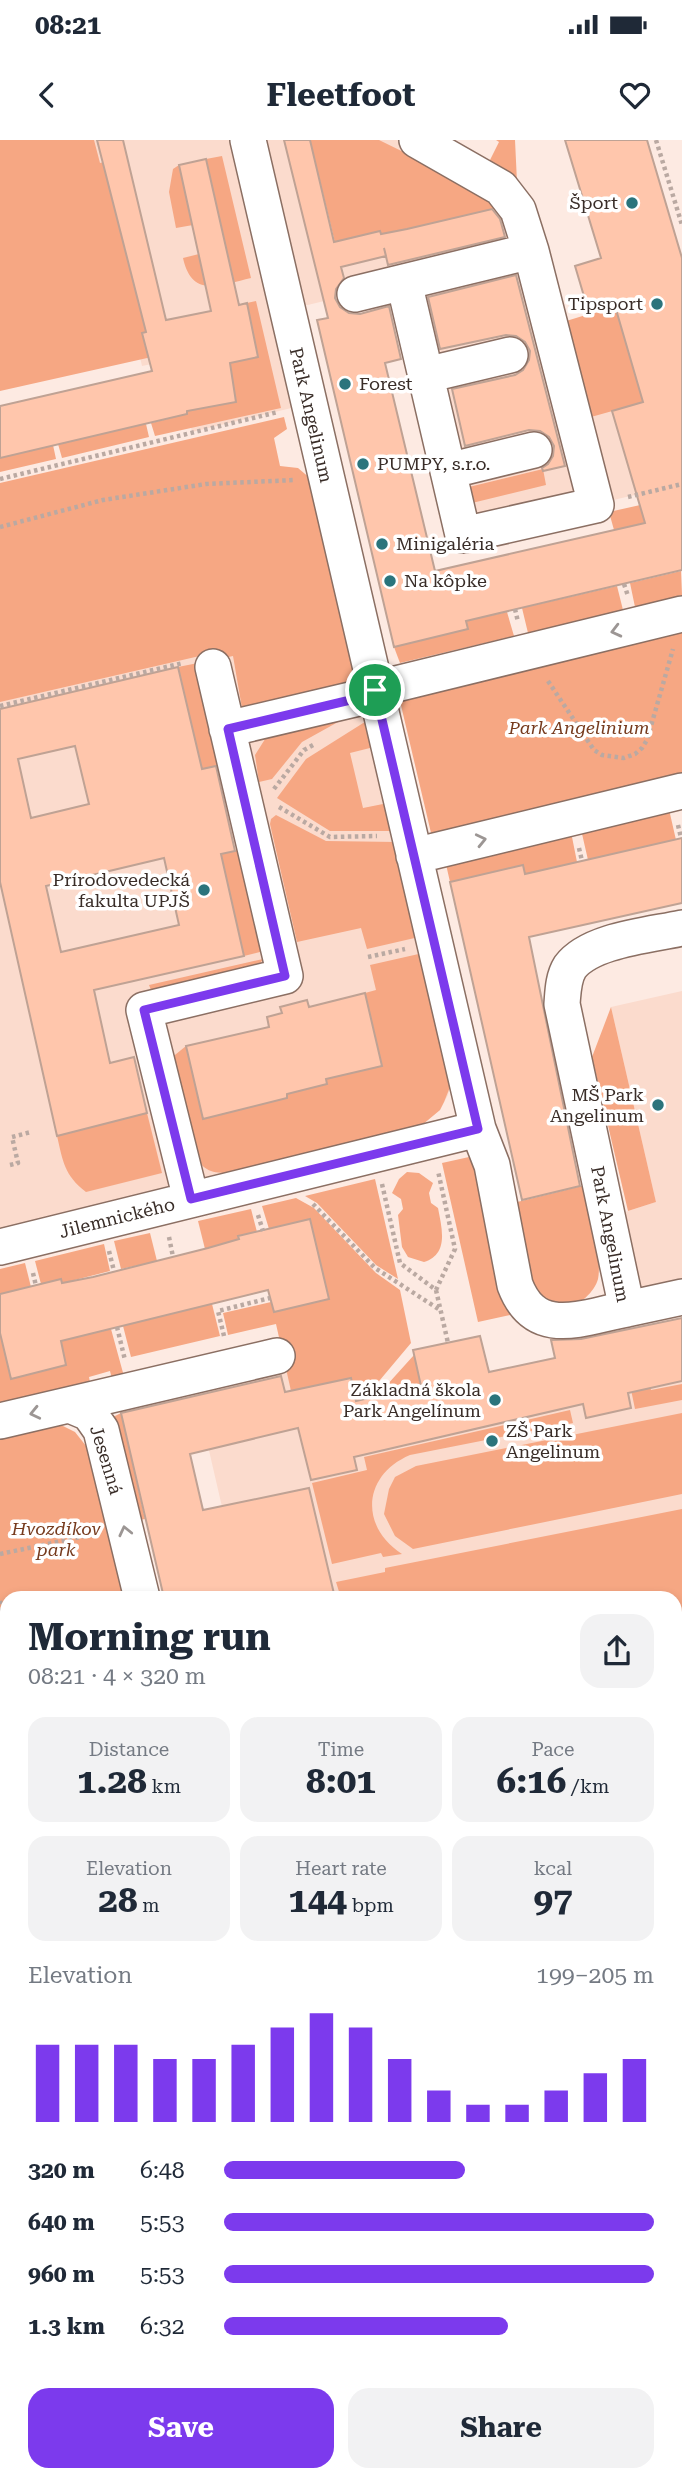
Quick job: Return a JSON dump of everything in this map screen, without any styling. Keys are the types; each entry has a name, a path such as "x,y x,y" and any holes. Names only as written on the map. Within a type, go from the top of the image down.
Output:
{"street":[{"name":"Park Angelinum","path":"248,140 478,1129 492,1165 515,1285 521,1300 530,1311 545,1320 562,1321 627,1309 562,1004 563,984 569,969 581,955 599,947 682,928"},
{"path":"404,282 463,535 596,505 518,210 501,188 417,140"},
{"path":"355,294 531,251"},
{"path":"426,375 510,355"},
{"path":"448,471 534,450"},
{"path":"228,729 363,697 375,690 682,614"},
{"path":"191,1199 144,1010 285,976 255,802 200,664"},
{"path":"412,844 682,791"},
{"name":"Jilemnického","path":"0,1247 478,1129"},
{"path":"627,1309 682,1297"},
{"path":"0,1421 277,1356"},
{"name":"Jesenná","path":"70,1405 89,1413 98,1424 140,1591"}],"path":[{"path":"656,140 682,225"},
{"path":"0,479 288,410"},
{"path":"0,527 115,498 206,484 299,480"},
{"path":"596,505 682,484"},
{"path":"525,653 533,658 594,750 602,755 624,758 635,754 647,740 682,614"},
{"path":"0,706 200,664"},
{"path":"325,738 304,750 255,802 330,837 396,836 412,844"},
{"path":"10,1166 18,1163 12,1137 31,1132"},
{"path":"436,1159 454,1249 436,1290 448,1343"},
{"path":"380,1173 400,1263 436,1290"},
{"path":"304,1199 315,1205 375,1268 441,1311"},
{"path":"231,1367 218,1311 270,1298"},
{"path":"0,1554 125,1528"}],"shaded area":[{"path":"91,140 417,140 501,188 573,416 642,398 682,420 682,484 463,535 403,282 287,310 308,404 192,432 176,359 142,366"},
{"name":"Prírodovedecká fakulta UPJŠ","path":"313,483 450,1087 448,1095 440,1110 422,1125 0,1230 0,562"},
{"name":"MŠ Park Angelinum","path":"682,991 682,1289 642,1299 622,1213 656,1202 611,1007"},
{"name":"ZŠ Park Angelinum","path":"682,1318 682,1591 241,1591 196,1394 287,1371 292,1391 351,1378 357,1401 421,1386 413,1350 480,1336 489,1372 555,1358 550,1335 611,1322 618,1351"}],"green space":[{"path":"0,140 94,140 100,163 104,162 107,174 146,332 142,333 145,346 174,352 0,391"},
{"path":"310,140 379,140 483,191 498,208 381,236 380,232 341,267"},
{"path":"496,140 515,140 517,182 489,162 499,142"},
{"path":"222,156 251,278 209,286 193,279 183,258 199,254 232,276 206,159"},
{"path":"179,165 193,225 176,228 169,192 173,169"},
{"path":"256,301 281,408 155,436 151,423 187,414 177,365 201,313"},
{"path":"615,306 650,424 641,403 591,417 563,322"},
{"path":"284,417 287,429 274,438 280,466 298,468 311,479 362,693 242,708 233,656 206,662 204,655 0,702 0,483"},
{"path":"146,424 149,437 62,458 58,444"},
{"path":"53,445 56,459 0,472 0,458"},
{"path":"543,469 546,485 472,503 469,487"},
{"path":"658,501 664,518 614,530 609,512"},
{"path":"681,571 682,595 635,607 630,583"},
{"path":"617,586 623,610 528,633 522,608"},
{"path":"507,612 514,636 400,663 394,647 467,629 466,621"},
{"name":"Park Angelinium","path":"682,614 682,791 435,850 396,684"},
{"path":"198,663 221,765 202,769 178,667"},
{"path":"365,707 302,742 272,779 259,782 255,755 267,736"},
{"path":"368,720 374,747 350,753 363,808 388,803 394,831 330,831 277,798 306,759"},
{"path":"668,805 676,840 588,860 580,825"},
{"path":"276,815 326,841 397,842 419,937 367,949 361,928 297,942 270,824"},
{"path":"570,827 577,862 525,874 522,865 450,882 445,860"},
{"path":"241,849 264,951 244,956 221,854"},
{"path":"423,953 450,1070 450,1087 440,1110 422,1125 233,1173 216,1172 203,1166 196,1157 170,1059 186,1046 203,1119 287,1098 286,1089 301,1091 327,1084 326,1079 381,1066 365,993 376,990 370,965"},
{"path":"263,959 258,967 156,992 151,990 149,985"},
{"path":"611,1007 656,1202 628,1211 592,1057"},
{"path":"147,1113 162,1173 86,1192 73,1180 63,1160 57,1136"},
{"path":"478,1155 524,1312 478,1322 442,1163"},
{"path":"407,1172 419,1173 433,1183 429,1193 431,1203 438,1208 440,1216 440,1247 432,1258 424,1262 408,1257 402,1247 398,1215 403,1209 401,1199 392,1193 399,1179"},
{"path":"375,1179 398,1279 376,1265 317,1203 305,1196"},
{"path":"586,1185 598,1246 599,1270 596,1284 586,1298 571,1306 560,1307 538,1302 505,1205"},
{"path":"296,1198 314,1208 376,1273 400,1290 411,1343 364,1399 356,1401 351,1378 291,1391 276,1324 228,1335 223,1313 271,1302 274,1312 329,1299 310,1219 269,1229 262,1206"},
{"path":"251,1209 257,1232 238,1236 239,1241 205,1249 198,1221"},
{"path":"150,1233 157,1261 121,1269 114,1241"},
{"path":"104,1244 110,1271 63,1283 61,1280 41,1284 35,1261"},
{"path":"25,1263 31,1287 0,1294 0,1269"},
{"path":"212,1304 220,1336 131,1357 123,1326"},
{"path":"111,1329 125,1380 113,1383 110,1371 89,1377 91,1388 0,1409 0,1333 73,1338"},
{"path":"414,1355 421,1386 377,1396"},
{"path":"648,1376 651,1390 682,1384 682,1400 635,1409 629,1380"},
{"path":"570,1410 573,1423 410,1455 394,1464 375,1488 373,1516 378,1530 388,1543 402,1554 383,1557 381,1553 332,1564 312,1483 367,1470 364,1457"},
{"path":"121,1413 145,1519 139,1520 113,1417"},
{"path":"682,1413 682,1494 413,1549 395,1536 384,1514 389,1489 395,1477 416,1466"},
{"name":"Hvozdíkov park","path":"59,1424 75,1432 90,1451 124,1591 0,1591 0,1432"},
{"path":"682,1509 682,1591 339,1591 336,1582 385,1572 385,1568"}],"building":[{"path":"97,140 123,140 166,320 211,311 179,165 206,159 239,305 247,303 258,357 230,363 236,402 187,411 187,414 0,458 0,406 152,371 142,333 146,332"},
{"path":"284,140 310,140 334,242 380,231 381,234 407,229 492,209 500,219 505,237 388,265 386,256 341,267 344,278 336,289 335,298 340,307 349,313 360,314 389,306 401,359 385,363 435,571 645,523 612,411 643,402 615,306 589,313 575,266 601,258 565,140 647,140 682,258 682,570 466,621 468,629 394,647 317,320 328,318"},
{"path":"516,275 565,466 543,471 542,468 553,456 554,446 549,437 540,431 529,430 465,446 452,389 515,375 523,370 529,360 530,351 525,342 516,336 506,335 440,349 428,297"},
{"path":"178,667 202,769 216,766 235,851 221,854 244,956 94,990 110,1063 134,1057 147,1113 57,1136 0,882 0,709","holes":["75,746 89,804 31,818 18,759","164,858 179,925 61,952 46,886"]},
{"path":"682,838 682,903 529,937 580,1186 522,1200 450,882 523,865 525,874"},
{"path":"365,993 382,1066 326,1079 327,1084 287,1094 287,1098 203,1119 186,1046 269,1027 267,1017 282,1013 280,1007 307,1000 309,1007"},
{"path":"310,1219 329,1299 274,1312 268,1290 61,1341 66,1365 11,1379 0,1333 0,1294 61,1279 62,1283 93,1277 208,1248 239,1239 238,1236"},
{"path":"682,1318 682,1381 628,1393 631,1408 586,1418 583,1404 354,1457 357,1470 311,1480 298,1428 190,1454 203,1510 309,1488 333,1591 162,1591 121,1413 281,1376 285,1392 351,1378 356,1401 421,1386 413,1350 480,1336 489,1372 555,1358 551,1340 581,1339"}],"place":[{"name":"Šport","path":"632,203"},
{"name":"Tipsport","path":"657,304"},
{"name":"Forest","path":"345,384"},
{"name":"PUMPY, s.r.o.","path":"363,464"},
{"name":"Minigaléria","path":"382,544"},
{"name":"Na kôpke","path":"390,581"},
{"name":"Prírodovedecká fakulta UPJŠ","path":"204,890"},
{"name":"MŠ Park Angelinum","path":"658,1105"},
{"name":"Základná škola Park Angelínum","path":"495,1400"},
{"name":"ZŠ Park Angelinum","path":"492,1441"}],"route":[{"path":"375,690 478,1129 191,1199 144,1010 285,976 228,729 363,697 375,690"}]}
